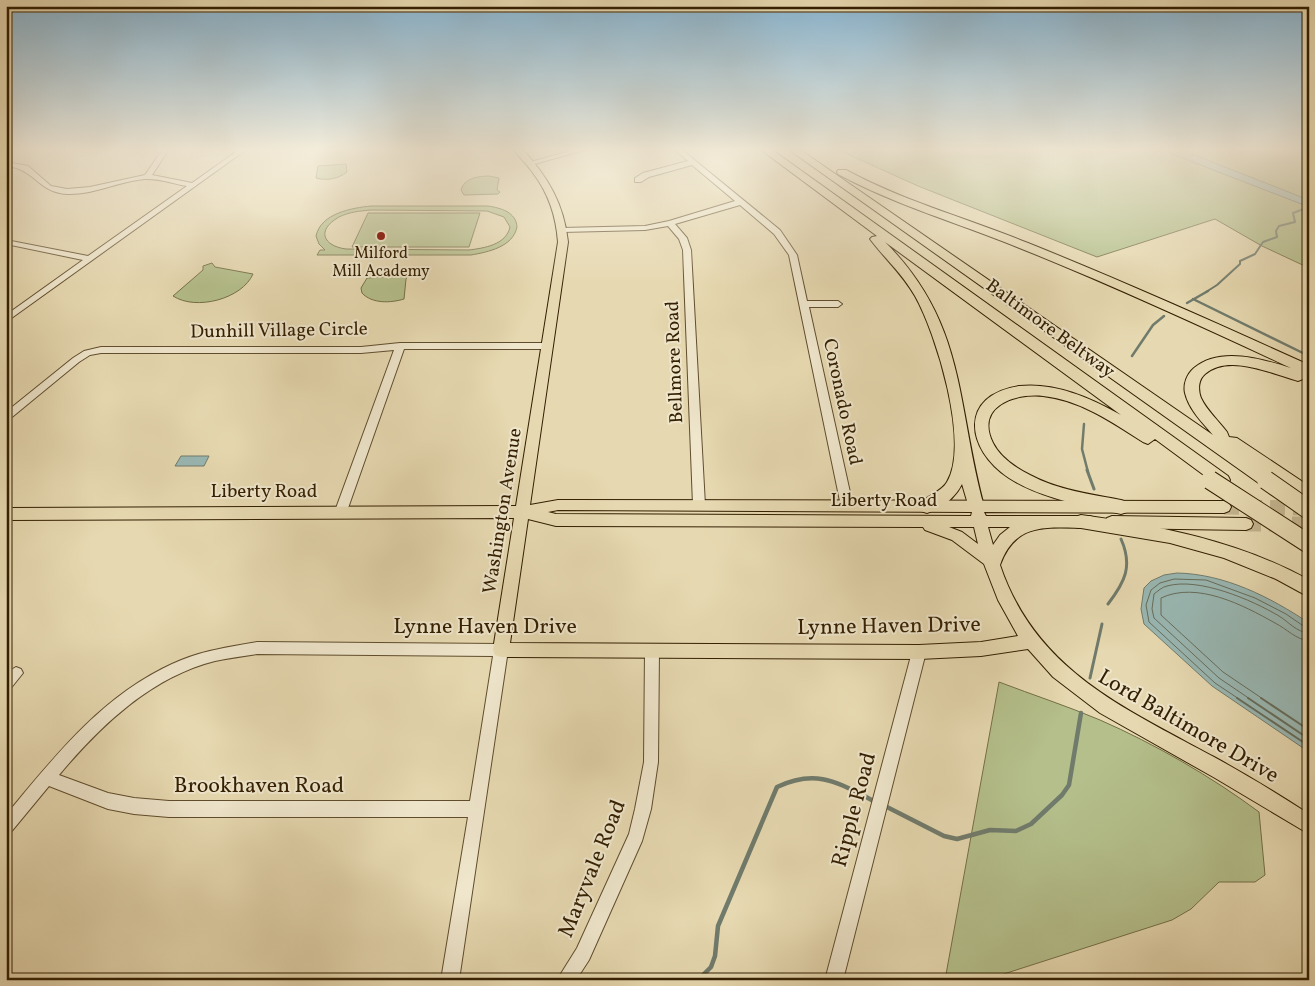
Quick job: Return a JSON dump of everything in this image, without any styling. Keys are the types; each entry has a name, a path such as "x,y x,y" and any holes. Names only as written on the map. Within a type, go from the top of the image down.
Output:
{"highway":[{"path":"827,195 898,261 920,292 942,336 958,410 962,448 978,514"},
{"name":"Baltimore Beltway","path":"827,195 1216,480"},
{"name":"Baltimore Beltway","path":"859,195 1309,510"},
{"path":"895,195 1119,285 1309,370"},
{"path":"1066,341 1114,364 1309,495"},
{"path":"1222,436 1200,409 1192,393 1193,379 1203,368 1223,362 1248,362 1279,369 1309,381"},
{"path":"1121,507 1050,490 1013,472 994,456 983,438 980,421 986,407 1000,396 1022,391 1042,391 1063,395 1124,423 1216,480 1309,544"},
{"path":"927,506 944,497 956,484 962,448"},
{"path":"1081,522 1166,534 1214,546 1260,564 1309,589"}],"main road":[{"name":"Washington Avenue","path":"501,650 561,260 562,230 553,195"},
{"name":"Liberty Road","path":"6,514 341,511 523,512 558,505 927,506 1037,522 1246,524"},
{"name":"Liberty Road","path":"523,512 556,520 913,521 978,514 1121,507 1224,507"},
{"name":"Lord Baltimore Drive","path":"978,514 990,563 1012,614 1052,666 1093,700 1237,780 1309,825"},
{"path":"913,521 957,536 990,563 1002,540 1014,531 1037,522"},
{"name":"Lynne Haven Drive","path":"501,650 919,652 982,649 1031,641"}],"street":[{"path":"6,319 178,195"},
{"name":"Coronado Road","path":"733,195 777,232 788,247 796,264 847,506"},
{"path":"562,230 632,229 670,223 741,202"},
{"name":"Bellmore Road","path":"670,223 683,238 687,250 699,505"},
{"path":"6,242 90,259"},
{"path":"804,304 838,304"},
{"path":"341,511 400,346"},
{"name":"Dunhill Village Circle","path":"6,418 76,360 94,351 361,350 400,346 548,346"},
{"name":"Lynne Haven Drive","path":"6,827 85,734 120,703 158,677 204,658 230,651 257,648 501,650"},
{"name":"Washington Avenue","path":"450,980 501,650"},
{"name":"Maryvale Road","path":"566,980 583,954 636,835 643,809 650,762 652,650"},
{"name":"Ripple Road","path":"834,980 919,652"},
{"path":"6,683 16,672"},
{"name":"Brookhaven Road","path":"47,778 108,801 134,806 169,809 476,809"}],"green space":[{"path":"941,195 1309,195 1309,268 1262,246 1215,219 1097,257"},
{"path":"488,206 511,214 517,227 515,234 505,244 492,250 471,255 317,255 320,250 325,250 319,244 316,236 324,222 338,213 363,207","holes":["359,211 487,211 504,217 510,227 504,238 488,247 469,250 346,249 332,245 325,237 327,227 332,222 343,215"]},
{"path":"368,213 480,213 469,247 352,247"},
{"path":"212,263 215,267 253,274 239,290 218,300 194,302 173,296 203,270 203,266"},
{"path":"404,273 408,276 404,299 382,302 366,297 362,293 361,288 367,278 399,276"},
{"path":"999,682 1121,729 1203,774 1259,812 1265,875 1255,882 1219,882 1191,909 1172,920 985,980 945,980"}],"water":[{"path":"1278,195 1296,195 1309,200 1309,207"},
{"path":"181,456 209,456 204,466 175,466"},
{"path":"1177,573 1195,574 1230,582 1279,604 1309,623 1309,752 1212,686 1144,624 1141,609 1144,588 1151,581 1164,575"}],"waterway":[{"path":"1206,292 1217,285 1240,264 1240,261 1255,254 1263,242 1277,237 1276,231 1279,226 1295,222 1293,213 1309,207"},
{"path":"1194,299 1208,291"},
{"path":"1187,303 1194,299"},
{"path":"1194,299 1309,356"},
{"path":"1132,356 1153,325 1164,316"},
{"path":"1084,424 1082,449 1088,472"},
{"path":"1087,470 1094,489"},
{"path":"1108,604 1123,581 1127,566 1125,549 1121,539"},
{"path":"1090,678 1102,624"},
{"path":"885,806 944,836 957,839 990,830 1016,831 1031,824 1062,795 1069,785 1081,713"},
{"path":"698,980 711,967 715,956 718,926 777,787 791,781 816,778 838,784 874,801"}],"tunnel":[{"path":"1224,507 1308,508"},
{"path":"1246,524 1309,524"}],"place":[{"name":"Milford Mill Academy","path":"381,236"}]}
